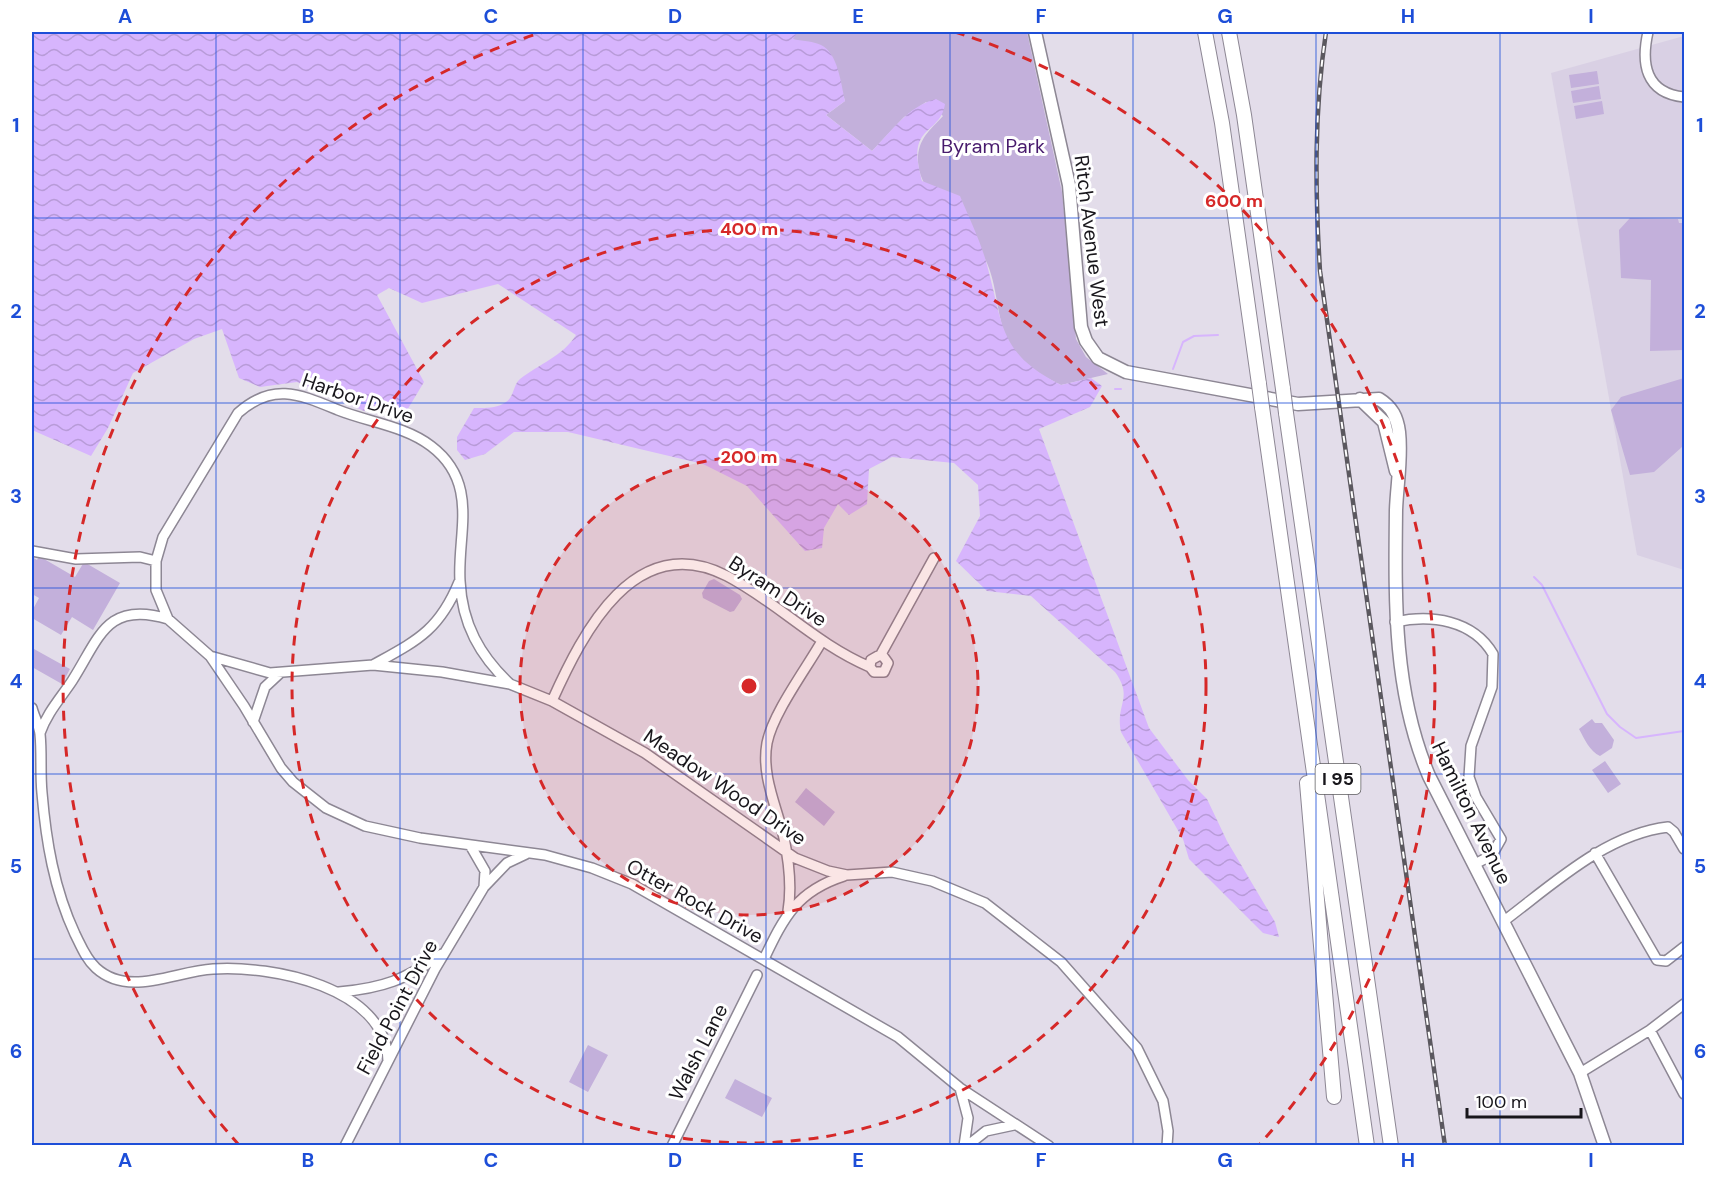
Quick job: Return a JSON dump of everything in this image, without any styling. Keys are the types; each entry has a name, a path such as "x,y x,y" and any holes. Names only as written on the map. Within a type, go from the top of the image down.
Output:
{"highway":[{"name":"I 95","path":"1229,32 1244,115 1390,1146"},
{"name":"I 95","path":"1205,35 1222,123 1367,1146"},
{"path":"1304,700 1308,794 1334,1097"}],"main road":[{"name":"Ritch Avenue West","path":"1035,32 1069,185 1073,212 1077,295 1086,340 1098,358 1115,368 1224,392"},
{"name":"Hamilton Avenue","path":"1224,392 1298,404 1379,399 1394,413 1400,446 1397,475 1395,622 1406,696 1419,751 1580,1073 1605,1146"}],"street":[{"path":"1648,32 1644,64 1652,80 1673,95 1684,97"},
{"name":"Harbor Drive","path":"210,656 168,619 156,590 156,561 163,537 238,413 247,405 268,395 296,393 407,433 432,447 456,479 464,519 459,580 453,597 425,635 373,665"},
{"path":"32,551 76,559 140,557 156,561"},
{"path":"880,656 888,663 884,672 876,673 870,667 872,659 880,656 934,558"},
{"name":"Byram Drive","path":"552,701 591,627 608,604 642,574 664,564 688,563 727,576 822,641 870,667"},
{"name":"Harbor Drive","path":"459,580 470,631 487,661 510,684"},
{"path":"40,734 50,710 106,626 121,616 134,613 149,613 168,619"},
{"path":"1395,622 1442,619 1475,634 1493,654 1492,687 1471,746 1469,777 1476,797 1496,826 1501,839 1492,855 1475,864"},
{"path":"764,959 788,911 790,887 786,854 769,786 767,743 775,722 822,641"},
{"name":"Meadow Wood Drive","path":"210,656 251,669 281,673 373,665 442,672 510,684 552,701 645,753 786,854 828,871 847,874 892,872 932,881 985,903 1031,936 1061,962 1106,1011 1143,1058 1163,1101 1168,1131 1167,1146"},
{"name":"Otter Rock Drive","path":"210,656 280,768 293,782 326,808 365,826 528,853 567,861 614,876 678,909 898,1037 921,1053 960,1088 1049,1146"},
{"path":"253,722 265,687 281,673"},
{"path":"32,708 40,734 46,839 54,875 70,923 85,954 94,966 110,979 133,983 194,970 236,968 273,974 339,992 355,1002 378,1026 387,1048 388,1061"},
{"path":"1504,921 1594,853 1655,829 1668,827 1674,832 1684,849"},
{"path":"470,845 485,871 484,887"},
{"name":"Field Point Drive","path":"345,1146 445,952 484,887 507,863 528,853"},
{"path":"1594,853 1657,960 1661,963 1666,961 1684,947"},
{"path":"788,911 820,886 847,874"},
{"path":"339,992 394,984 445,952"},
{"name":"Walsh Lane","path":"672,1146 757,975"},
{"path":"1580,1073 1650,1030 1684,1004"},
{"path":"1650,1030 1684,1094"},
{"path":"960,1088 968,1118 966,1146"},
{"path":"966,1146 986,1131 1014,1125"}],"shaded area":[{"path":"1684,36 1684,570 1637,555 1551,73"}],"green space":[{"name":"Byram Park","path":"798,32 1027,32 1062,192 1076,339 1086,357 1108,374 1061,385 1037,372 1020,359 1004,333 987,263 980,251 937,202 921,176 918,154 922,142 943,116 926,102 904,117 872,151 826,115 845,101 831,55 792,39"},
{"path":"1597,71 1599,84 1571,88 1569,75"},
{"path":"1599,86 1601,99 1573,103 1571,91"},
{"path":"1602,101 1604,114 1576,119 1574,106"},
{"path":"1630,218 1678,219 1679,223 1684,223 1684,350 1650,351 1651,280 1621,278 1619,230"},
{"path":"1684,378 1684,441 1682,447 1654,472 1630,475 1611,410 1621,397"},
{"path":"39,556 75,577 84,562 120,583 93,630 72,617 61,635 32,618 32,611 39,598 32,594 32,557 37,560"},
{"path":"714,579 740,595 742,599 734,611 730,612 703,598 702,593 709,581"},
{"path":"34,649 70,669 62,684 32,667"},
{"path":"1592,719 1595,723 1602,723 1614,740 1612,748 1600,756 1590,748 1579,729"},
{"path":"1605,761 1621,784 1608,793 1592,770"},
{"path":"806,788 835,812 824,826 795,802"},
{"path":"588,1045 608,1055 588,1092 569,1082"},
{"path":"735,1079 772,1098 762,1117 725,1098"}],"water":[{"path":"32,32 798,32 793,39 811,42 827,49 838,70 845,101 826,115 872,151 917,107 936,99 945,104 941,117 925,133 919,143 917,157 922,181 960,196 984,256 1007,337 1015,350 1026,362 1061,385 1091,378 1102,386 1090,407 1039,429 1149,728 1188,780 1207,799 1227,841 1275,922 1279,937 1263,933 1189,859 1183,839 1121,732 1120,714 1124,695 1115,672 1031,596 987,591 956,561 980,516 978,485 954,463 892,457 869,469 867,504 849,515 838,504 824,528 822,548 805,551 747,486 703,464 568,432 514,432 485,454 465,460 457,450 457,437 474,408 494,407 506,402 520,379 558,354 576,335 498,284 422,303 389,288 377,295 424,382 406,412 364,411 297,382 260,387 239,378 222,329 194,339 133,373 108,428 91,456 32,430"}],"waterway":[{"path":"1173,369 1183,342 1194,336 1218,335"},
{"path":"1115,389 1121,389"},
{"path":"1534,577 1542,585 1607,714 1636,738 1684,731"}],"railway":[{"path":"1326,32 1319,91 1317,151 1320,271 1445,1146"}]}
